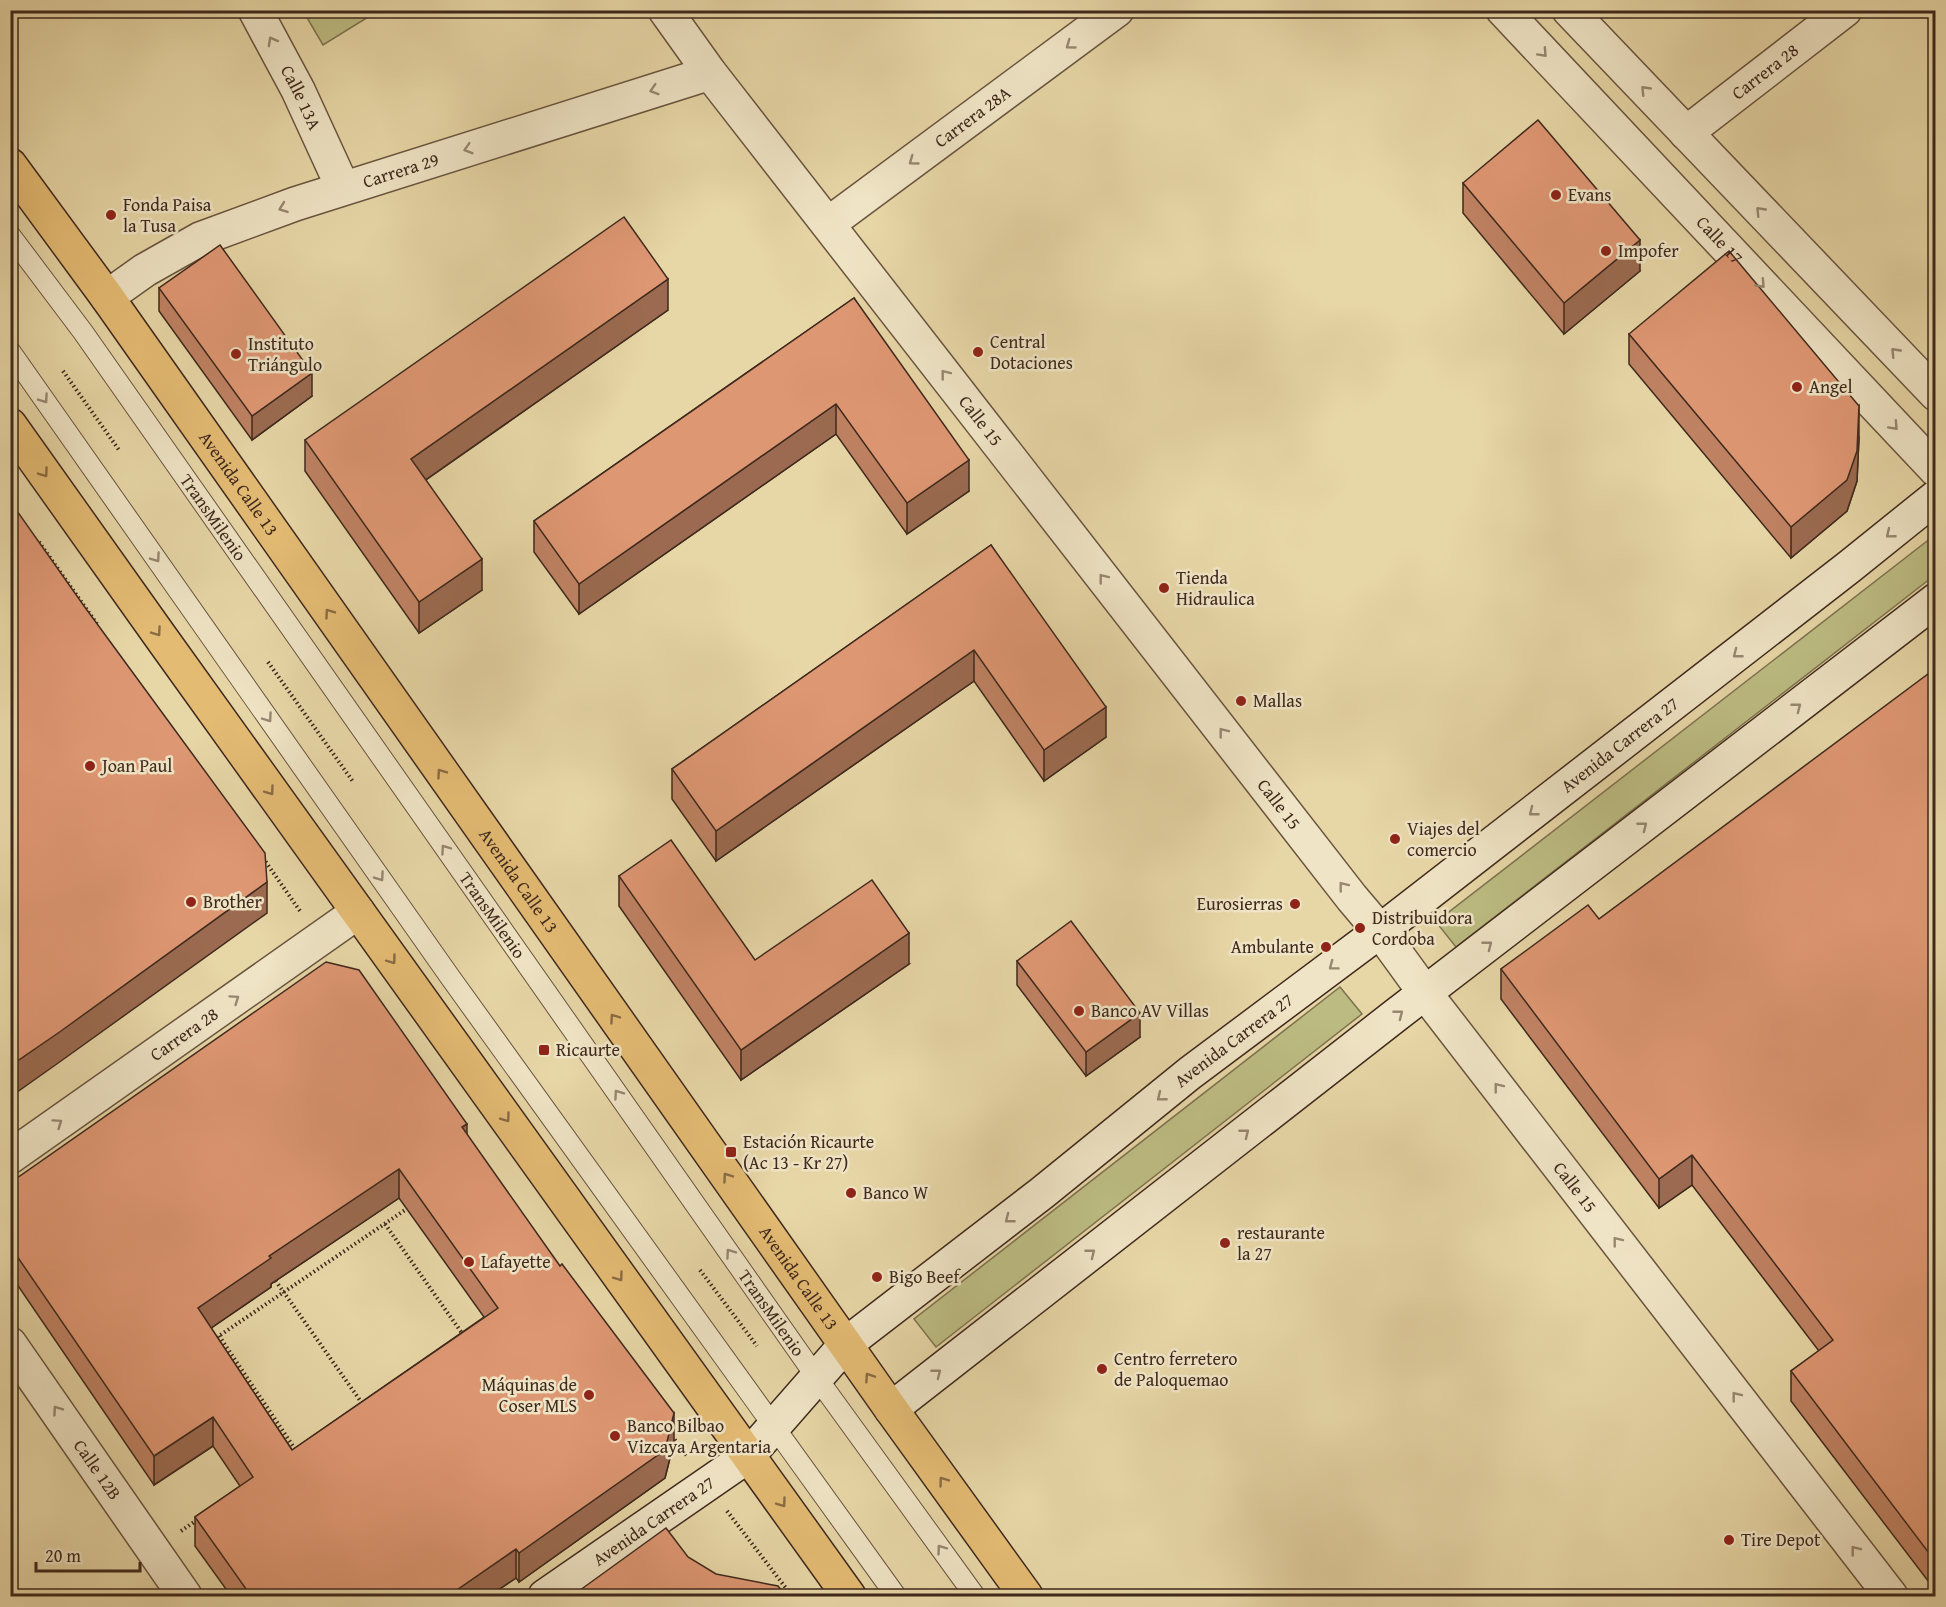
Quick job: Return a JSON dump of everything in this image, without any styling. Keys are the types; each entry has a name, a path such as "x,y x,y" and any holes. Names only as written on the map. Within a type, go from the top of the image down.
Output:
{"main road":[{"name":"Avenida Calle 13","path":"10,165 106,297 891,1409 1026,1596"},
{"path":"10,425 849,1596"}],"street":[{"name":"Calle 13A","path":"255,10 298,90 343,188"},
{"name":"Calle 15","path":"665,10 710,73 1380,931 1425,993 1891,1596"},
{"name":"Carrera 28A","path":"828,224 1117,10"},
{"name":"Calle 17","path":"1503,10 1935,470"},
{"path":"1569,10 1935,394"},
{"name":"Carrera 28","path":"1686,133 1845,10"},
{"name":"Carrera 29","path":"106,297 145,270 200,239 343,188 710,73"},
{"name":"Avenida Carrera 27","path":"545,1596 748,1456 846,1344 1042,1193 1190,1073 1380,931 1849,567 1935,497"},
{"path":"891,1409 1935,600"},
{"name":"Carrera 28","path":"10,1157 358,912"},
{"name":"Calle 12B","path":"10,1344 185,1596"}],"lane":[{"name":"TransMilenio","path":"10,235 96,351 817,1378 975,1596"},
{"path":"10,351 450,977 896,1596"}],"path":[{"path":"63,371 119,450"},
{"path":"268,662 354,783"},
{"path":"209,1342 413,1205"},
{"path":"385,1224 465,1338 456,1344"},
{"path":"700,1270 757,1347"},
{"path":"270,1273 364,1407"},
{"path":"219,1336 298,1453 288,1459"},
{"path":"752,1351 764,1340"},
{"path":"355,1413 374,1401"},
{"path":"153,1550 201,1517"},
{"path":"745,1535 792,1596"},
{"path":"492,1587 498,1596"}],"green space":[{"path":"303,11 378,11 323,45"},
{"path":"1931,538 1935,544 1935,575 1456,947 1436,922"},
{"path":"1340,987 1362,1014 936,1347 914,1319"}],"building":[{"path":"1538,120 1640,240 1564,303 1463,183"},
{"path":"624,217 668,279 411,459 482,559 419,602 305,440"},
{"name":"Instituto Triángulo","path":"220,245 312,373 252,416 159,288"},
{"path":"1729,251 1859,406 1857,451 1847,480 1791,527 1629,334"},
{"path":"854,298 969,460 907,503 836,404 579,584 534,521"},
{"path":"10,501 265,853 267,882 10,1066"},
{"path":"991,545 1106,707 1044,750 974,650 716,831 672,769"},
{"path":"1932,671 1934,673 1935,671 1935,1561 1791,1371 1833,1340 1692,1155 1659,1179 1501,969 1588,905 1599,919"},
{"path":"671,840 755,960 872,880 909,933 741,1050 619,876"},
{"name":"Banco AV Villas","path":"1071,921 1140,1013 1086,1052 1017,961"},
{"path":"326,962 359,970 467,1124 462,1127 560,1266 562,1264 674,1413 665,1450 519,1553 516,1549 448,1596 251,1596 195,1517 253,1477 213,1417 154,1456 10,1246 10,1183","holes":["399,1169 498,1308 292,1450 198,1308 271,1258 269,1256"]},
{"path":"666,1528 688,1557 716,1574 778,1586 786,1596 579,1596 576,1593"}],"place":[{"name":"Evans","path":"1556,195"},
{"name":"Fonda Paisa la Tusa","path":"111,215"},
{"name":"Impofer","path":"1606,251"},
{"name":"Central Dotaciones","path":"978,352"},
{"name":"Instituto Triángulo","path":"236,354"},
{"name":"Angel","path":"1797,387"},
{"name":"Tienda Hidraulica","path":"1164,588"},
{"name":"Mallas","path":"1241,701"},
{"name":"Joan Paul","path":"90,766"},
{"name":"Viajes del comercio","path":"1395,839"},
{"name":"Brother","path":"191,902"},
{"name":"Eurosierras","path":"1295,904"},
{"name":"Distribuidora Cordoba","path":"1360,928"},
{"name":"Ambulante","path":"1326,947"},
{"name":"Banco AV Villas","path":"1079,1011"},
{"name":"Ricaurte","path":"544,1050"},
{"name":"Estación Ricaurte (Ac 13 - Kr 27)","path":"731,1152"},
{"name":"Banco W","path":"851,1193"},
{"name":"restaurante la 27","path":"1225,1243"},
{"name":"Lafayette","path":"469,1262"},
{"name":"Bigo Beef","path":"877,1277"},
{"name":"Centro ferretero de Paloquemao","path":"1102,1369"},
{"name":"Máquinas de Coser MLS","path":"589,1395"},
{"name":"Banco Bilbao Vizcaya Argentaria","path":"615,1436"},
{"name":"Tire Depot","path":"1729,1540"}]}
